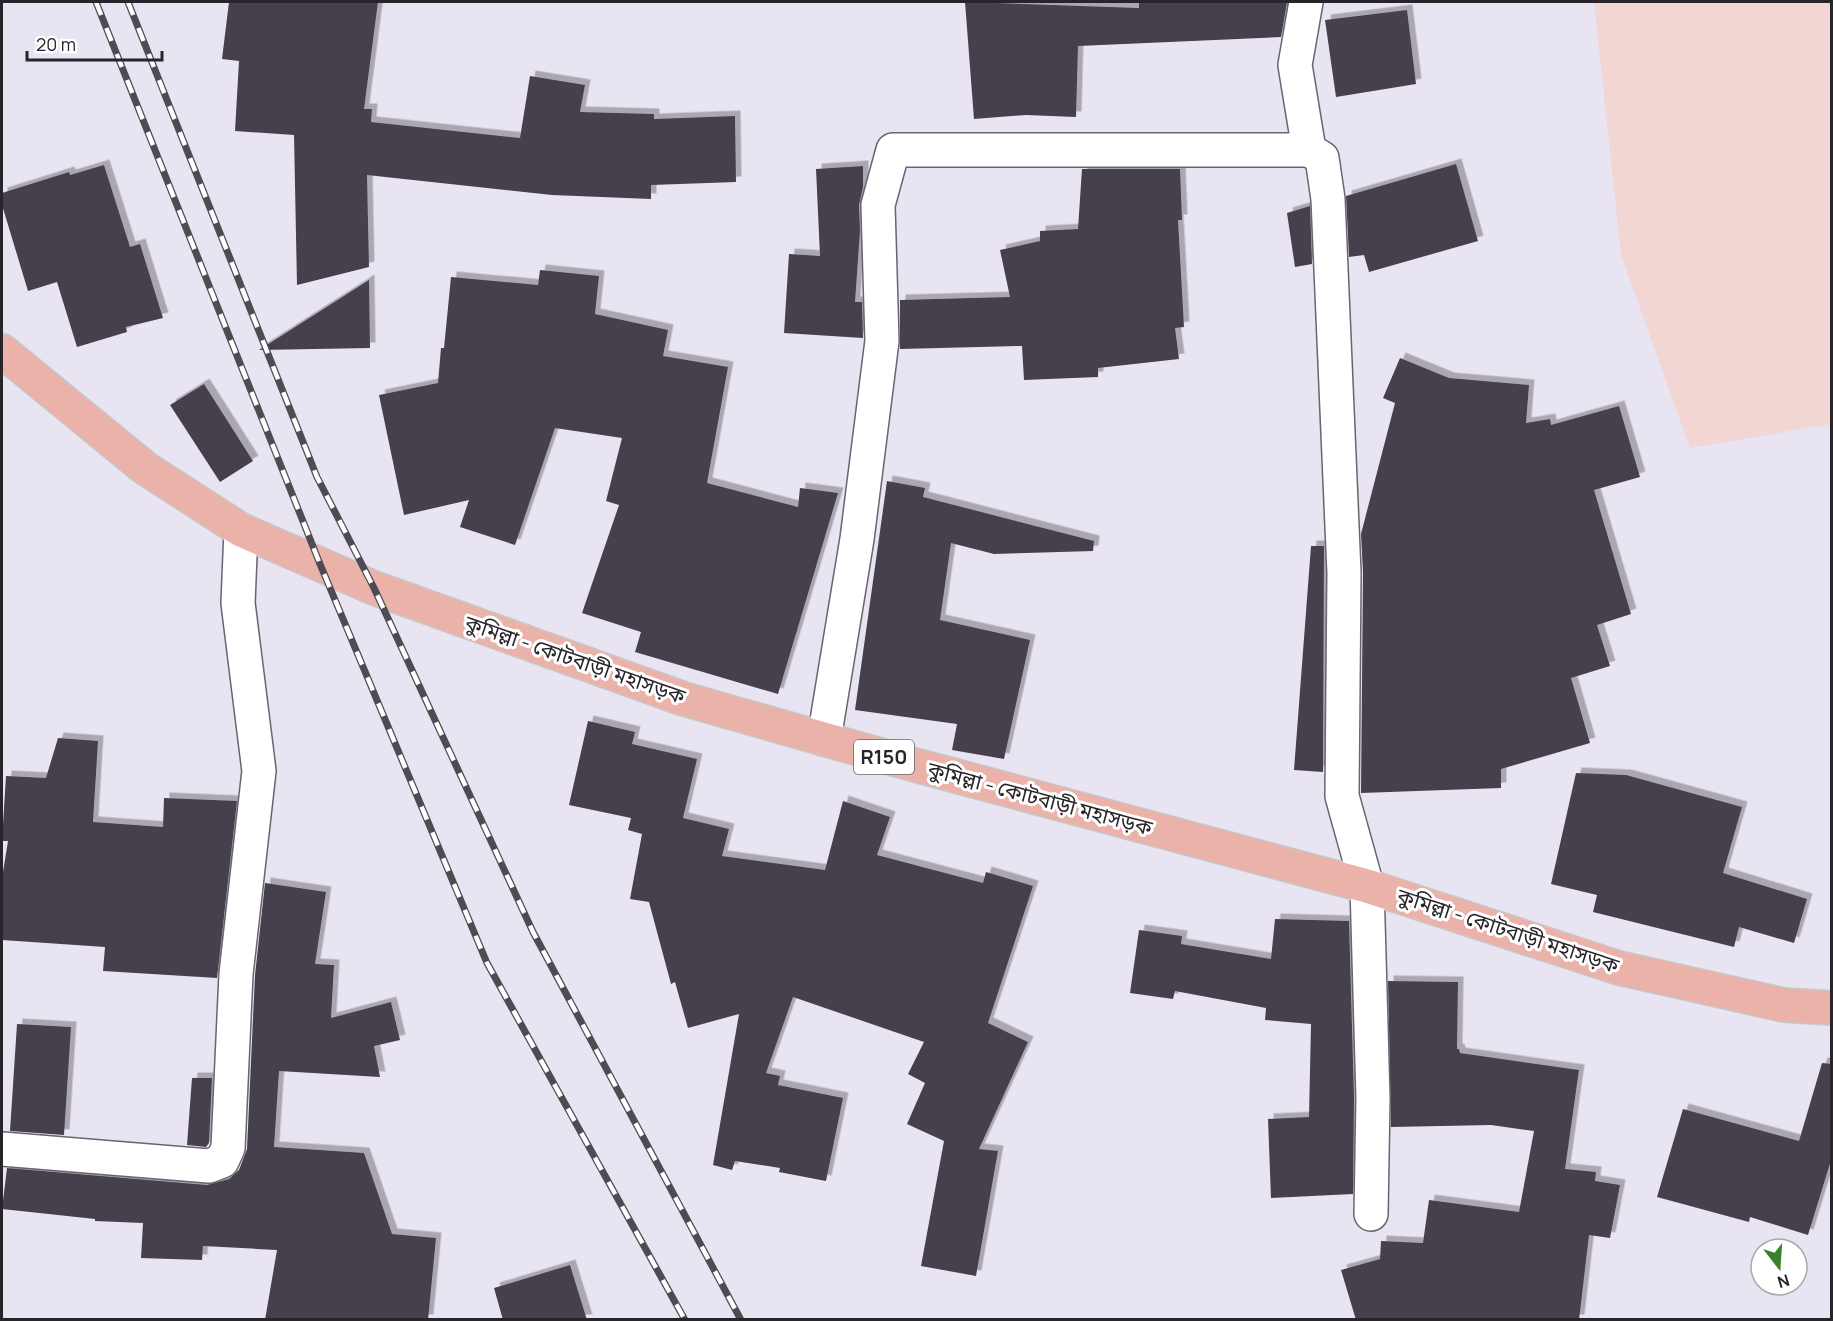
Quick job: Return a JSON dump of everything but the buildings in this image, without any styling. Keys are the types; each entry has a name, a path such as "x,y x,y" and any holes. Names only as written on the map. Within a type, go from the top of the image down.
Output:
{"main road":[{"name":"কুমিল্লা - কোটবাড়ী মহাসড়ক","path":"2,351 145,468 241,530 385,592 684,699 926,769 1367,886 1619,968 1784,1005 1832,1008"}],"street":[{"path":"1306,2 1295,65 1309,150"},
{"path":"824,739 857,539 881,353 878,205 893,150 1309,150 1322,158 1328,199 1344,573 1342,796 1367,886 1373,1098 1371,1215"},
{"path":"2,1149 209,1166 222,1161 228,1148 236,974 259,771 238,603 241,530"}],"shaded area":[{"path":"1594,2 1831,2 1831,424 1690,448 1621,255"}],"railway":[{"path":"96,2 320,564 487,963 685,1320"},
{"path":"128,2 317,477 374,588 533,932 741,1320"}]}
